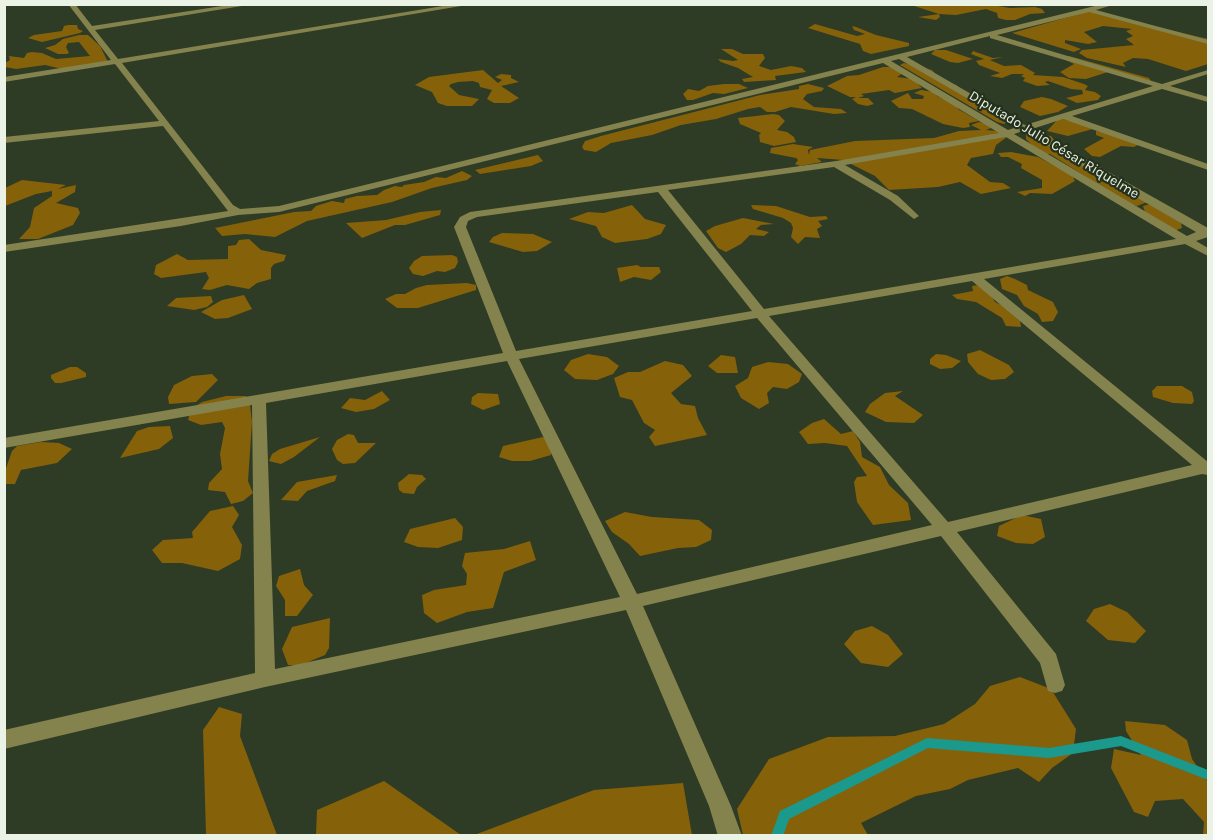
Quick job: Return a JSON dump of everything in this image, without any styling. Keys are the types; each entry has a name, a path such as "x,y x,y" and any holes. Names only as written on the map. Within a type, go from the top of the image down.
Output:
{"street":[{"path":"70,4 229,207 238,212"},
{"path":"89,29 251,4"},
{"path":"4,249 181,223 238,212 279,209 1113,4"},
{"path":"4,80 464,5"},
{"path":"1102,7 1209,34"},
{"path":"1090,8 1209,42"},
{"path":"991,35 1209,100"},
{"name":"Diputado Julio César Riquelme","path":"901,57 1208,233"},
{"name":"Diputado Julio César Riquelme","path":"885,61 1209,253"},
{"path":"730,836 720,806 632,602 511,356 460,227 464,219 474,214 836,164 1009,133 1209,72"},
{"path":"1066,117 1209,167"},
{"path":"4,140 165,123"},
{"path":"836,164 894,198 914,216"},
{"path":"661,188 761,314 944,528 1048,660 1055,686"},
{"path":"4,443 1188,240 1208,233"},
{"path":"975,277 1208,468"},
{"path":"259,400 265,679"},
{"path":"4,740 265,679 632,602 1208,468"}],"shaded area":[{"path":"911,5 1035,7 1042,9 1045,13 1006,20 998,18 997,13 986,9 956,15 939,14"},
{"path":"1086,12 1208,39 1208,64 1186,71 1148,59 1133,58 1123,63 1126,67 1087,58 1079,53 1082,50 1134,45 1126,39 1133,36 1126,31 1132,29 1103,26 1084,32 1097,42 1088,44 1065,40 1065,43 1081,49 1074,52 1012,33"},
{"path":"939,14 940,17 936,20 918,17"},
{"path":"815,24 857,36 865,34 854,30 852,26 909,43 909,46 871,54 863,51 860,44 808,28"},
{"path":"77,25 78,29 83,31 42,42 28,38 62,31 64,26"},
{"path":"88,35 100,46 108,62 62,69 45,65 16,69 5,67 5,63 10,60 9,56 24,58 27,53 32,52 42,53 56,59 90,56 79,42 68,43 66,47 69,53 67,54 58,54 45,48 63,39"},
{"path":"721,49 732,49 743,54 763,54 765,58 759,66 771,70 791,66 802,68 806,72 775,76 776,80 744,82 742,79 753,77 721,62 718,59 738,60"},
{"path":"935,50 946,50 973,59 958,63 950,62 931,54"},
{"path":"973,51 993,58 1003,57 990,60 1004,66 1021,65 1035,73 1033,75 1063,77 1084,84 1088,86 1085,90 1101,96 1098,100 1077,103 1066,98 1083,94 1082,90 1071,89 1048,81 1045,82 1050,85 1037,86 1023,81 1025,78 1021,76 1024,74 1012,74 1002,78 990,76 1000,73 979,65 976,61 984,59 971,54"},
{"path":"1069,56 1149,78 1151,81 1108,72 1086,79 1069,78 1060,72 1074,64 1064,59"},
{"path":"904,63 932,70 943,83 957,85 957,88 1012,120 1004,124 997,122 900,65"},
{"path":"883,67 891,67 903,73 897,77 913,79 922,88 895,93 889,90 861,94 864,96 858,98 868,98 874,104 867,106 858,104 852,99 856,97 850,97 827,86 847,76 859,75"},
{"path":"483,70 498,83 502,80 495,77 501,74 511,75 511,78 519,82 501,86 519,98 510,103 494,103 487,99 492,90 480,87 479,83 473,81 458,82 449,86 459,95 479,99 472,106 447,106 438,103 432,92 415,85 429,77"},
{"path":"739,84 748,88 724,94 713,93 693,100 687,100 683,94 688,89 699,91 708,86"},
{"path":"808,84 824,88 822,91 807,94 803,99 814,107 841,109 847,113 834,114 791,107 767,112 760,107 716,119 681,125 652,135 611,143 596,152 584,150 582,147 585,141 601,136 760,95 799,89 799,86"},
{"path":"921,90 934,92 979,121 969,123 970,127 963,128 943,124 912,109 899,108 891,101 908,93 912,99 923,99 924,96 914,93"},
{"path":"1042,97 1068,106 1058,112 1040,116 1020,107 1024,101"},
{"path":"779,115 785,121 777,130 787,132 794,137 796,142 774,146 760,142 761,133 740,124 738,118"},
{"path":"1059,118 1096,128 1068,136 1047,131"},
{"path":"979,122 988,124 991,128 986,130 997,131 1007,137 996,145 993,154 971,158 967,165 990,182 1003,183 1011,188 981,194 960,182 938,187 889,190 875,176 843,160 817,158 822,162 800,166 795,164 798,160 796,158 770,153 771,148 793,144 813,147 808,150 809,155 810,150 855,141 934,138 959,131 981,130 971,125"},
{"path":"1096,131 1111,132 1141,143 1134,147 1121,146 1100,157 1092,156 1084,149 1104,138 1096,135"},
{"path":"1026,132 1051,136 1063,151 1150,201 1137,206 1122,201 1050,154 1040,154 1026,139"},
{"path":"1011,152 1038,157 1072,175 1075,181 1052,194 1030,193 1025,196 1017,192 1042,188 1042,180 1021,168 1022,164 1008,157 1001,157 998,153"},
{"path":"538,155 543,161 531,166 480,174 475,170"},
{"path":"462,171 472,176 467,180 432,188 392,202 307,221 275,237 245,234 222,236 215,228 294,212 311,211 316,206 332,201 344,203 345,199 377,195 395,186 402,187 436,177 446,178"},
{"path":"22,180 66,185 58,189 76,185 75,192 56,203 78,208 80,213 73,225 38,239 19,239 30,227 34,208 52,196 52,191 36,194 5,206 5,188"},
{"path":"1150,204 1181,223 1182,228 1174,231 1145,212 1143,206"},
{"path":"632,205 645,219 666,225 661,234 647,239 615,243 602,237 596,226 569,219 588,212 604,213"},
{"path":"751,205 776,206 810,217 826,216 828,219 818,221 822,226 817,229 820,238 805,237 798,244 791,237 793,228 791,223 783,218 753,209"},
{"path":"441,210 440,215 405,225 395,225 362,238 346,223 386,220"},
{"path":"743,218 774,224 761,225 756,229 769,232 764,236 750,235 741,244 726,252 718,248 706,231 715,226"},
{"path":"502,233 533,234 552,242 537,251 523,252 489,242 493,237"},
{"path":"249,239 261,250 286,255 284,261 274,264 271,268 271,279 257,283 249,289 227,285 210,290 202,289 209,278 206,272 161,278 154,274 156,265 177,254 188,260 228,259 228,246 236,245 239,240"},
{"path":"452,255 457,257 458,262 455,268 445,272 437,271 423,276 413,274 409,268 422,256"},
{"path":"637,265 659,267 661,272 651,280 634,277 620,282 617,268"},
{"path":"1007,276 1027,285 1028,290 1053,302 1058,312 1053,321 1042,322 1038,314 1024,306 1017,295 1002,289 1000,279"},
{"path":"467,283 476,285 476,290 418,308 397,308 385,299 427,285"},
{"path":"984,284 995,302 1005,307 1020,321 1021,327 1006,326 1002,318 976,302 957,299 952,295 973,291 972,286"},
{"path":"244,295 252,309 228,318 215,319 201,312 222,300"},
{"path":"211,296 213,302 207,307 194,310 167,306 176,298"},
{"path":"980,350 1009,365 1014,372 1005,379 991,380 978,374 968,362 967,354"},
{"path":"588,354 607,357 619,366 613,374 597,380 575,379 564,370 571,360"},
{"path":"936,354 961,361 952,368 940,369 930,364 930,359"},
{"path":"721,355 735,357 738,373 717,373 708,366"},
{"path":"665,361 683,365 692,376 671,393 681,404 695,406 698,418 707,435 655,446 649,437 655,430 644,423 632,400 620,397 614,378 628,372 640,372"},
{"path":"768,362 788,364 802,374 799,382 787,389 773,387 767,393 769,403 759,409 741,398 735,386 748,378 752,367"},
{"path":"70,367 77,367 86,373 86,377 61,383 55,383 51,378 51,375"},
{"path":"212,374 218,380 196,402 169,404 168,397 174,385 192,376"},
{"path":"1157,386 1182,386 1192,392 1194,401 1192,404 1173,403 1153,397 1152,391"},
{"path":"382,391 390,400 374,409 356,412 341,408 350,398 365,400"},
{"path":"903,391 895,396 923,415 914,423 886,422 865,412 870,404 885,393"},
{"path":"478,393 498,394 500,404 483,410 471,404 472,397"},
{"path":"226,396 246,396 250,405 252,422 248,481 253,493 243,501 231,504 225,492 208,490 209,483 222,469 220,454 225,428 222,422 201,425 188,420 191,409 202,402"},
{"path":"824,419 841,434 853,431 860,442 862,457 880,467 889,485 908,503 911,520 873,525 857,502 854,482 857,477 867,476 847,446 825,443 808,444 799,432 812,423"},
{"path":"170,426 173,438 159,449 120,458 137,431 149,427"},
{"path":"348,434 354,435 358,443 376,443 355,463 343,464 337,460 332,449 337,440"},
{"path":"320,437 281,464 269,461 272,454 280,449"},
{"path":"543,437 551,444 551,455 530,461 512,461 499,457 503,446"},
{"path":"41,442 59,443 72,449 57,463 21,470 15,484 5,484 5,471 12,451 17,446"},
{"path":"409,474 422,475 426,479 417,487 414,494 403,493 399,490 398,483"},
{"path":"337,475 335,481 307,491 298,501 281,500 297,482"},
{"path":"233,506 239,515 232,527 242,545 240,559 218,571 182,563 162,563 152,550 163,540 193,538 192,532 210,511"},
{"path":"625,512 652,517 699,520 712,530 711,540 696,547 678,548 640,556 629,544 612,532 605,521"},
{"path":"1022,515 1041,519 1045,537 1033,544 1016,543 997,536 999,526"},
{"path":"455,518 463,527 462,540 438,548 418,547 404,542 410,529"},
{"path":"530,541 536,560 504,572 493,608 467,612 437,623 424,613 422,595 434,590 466,585 467,574 462,566 465,553 504,549"},
{"path":"300,569 304,585 313,595 297,616 285,616 285,600 276,586 279,576"},
{"path":"1110,604 1127,612 1146,631 1135,643 1108,640 1086,621 1094,609"},
{"path":"330,618 329,648 325,655 301,665 288,665 282,649 292,627"},
{"path":"872,626 888,635 903,654 888,667 861,663 844,644 855,631"},
{"path":"1020,677 1051,689 1076,729 1073,753 1052,768 1039,782 1018,768 968,780 950,789 916,796 861,823 868,835 743,835 737,809 769,759 828,737 895,736 944,724 975,704 990,686"},
{"path":"219,707 242,714 240,736 277,835 206,835 203,730"},
{"path":"1125,721 1165,725 1187,740 1192,759 1208,782 1208,835 1203,835 1204,822 1183,799 1155,801 1148,817 1134,812 1111,768 1114,749 1141,755 1126,731"},
{"path":"384,781 461,835 316,835 317,810"},
{"path":"683,783 692,835 474,835 594,790"}],"waterway":[{"path":"777,836 784,815 927,743 1049,753 1121,741 1208,775"}]}
